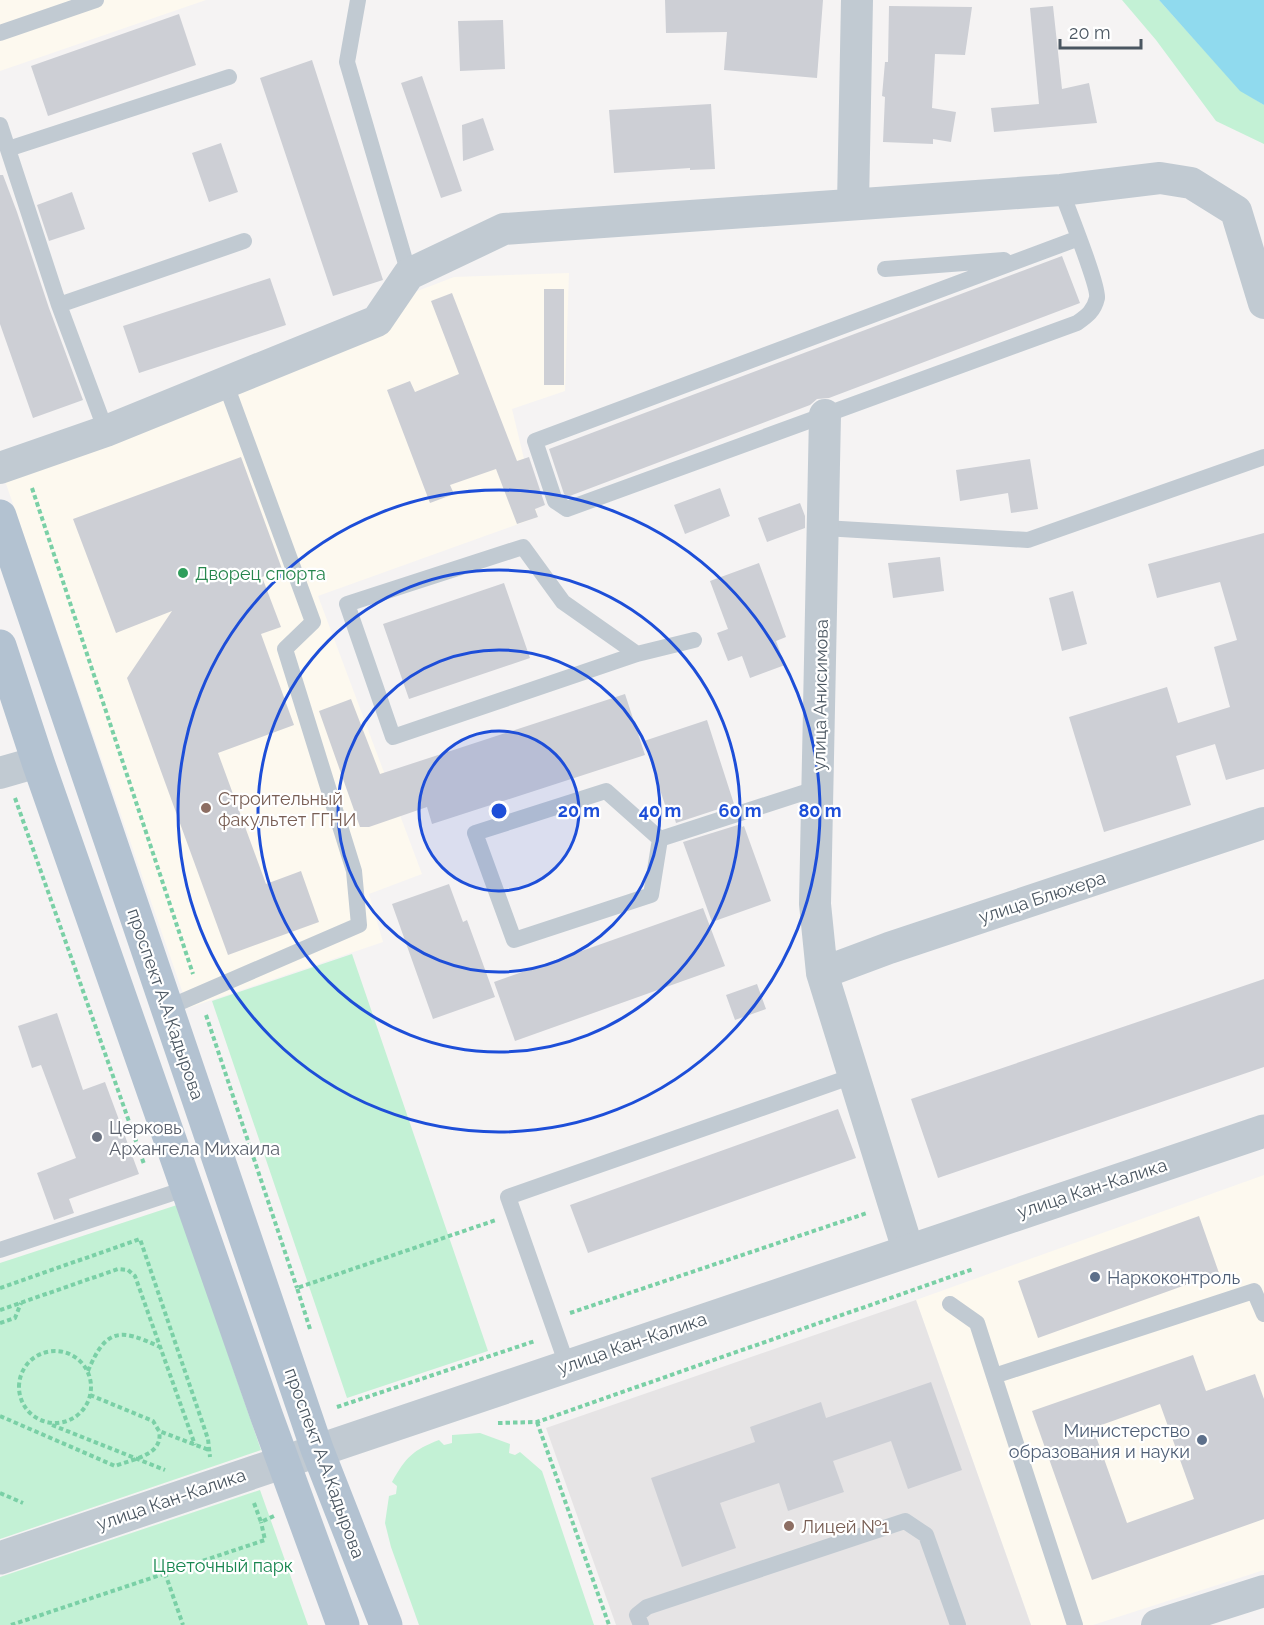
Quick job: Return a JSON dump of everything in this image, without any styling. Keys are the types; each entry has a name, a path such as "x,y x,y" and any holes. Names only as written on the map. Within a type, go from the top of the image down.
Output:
{"main road":[{"name":"проспект А.А.Кадырова","path":"0,516 317,1449 386,1625"},
{"path":"0,646 38,762 283,1461 343,1625"}],"street":[{"path":"853,204 858,0"},
{"path":"11,464 106,430 377,321 409,274 504,229 1061,190 1160,178 1191,183 1236,211 1264,303"},
{"name":"улица Анисимова","path":"825,415 815,904 822,973 908,1250"},
{"path":"0,773 38,762"},
{"name":"улица Блюхера","path":"822,973 912,940 1264,824"},
{"name":"улица Кан-Калика","path":"0,1558 317,1449 1264,1131"},
{"path":"1157,1625 1206,1620 1264,1591"}],"lane":[{"path":"0,33 96,0"},
{"path":"358,0 346,62 409,274"},
{"path":"9,149 229,77"},
{"path":"0,125 59,305 106,430"},
{"path":"1061,190 1079,238 1097,296 1091,314 1077,323 567,509 555,501 535,441 1079,238"},
{"path":"59,305 244,242"},
{"path":"885,270 1026,258"},
{"path":"167,1008 359,925 354,871 285,649 313,622 225,382"},
{"path":"824,528 1029,540 1264,457"},
{"path":"637,654 563,602 523,547 347,604 393,737 637,654 694,640"},
{"path":"660,839 818,788"},
{"path":"606,791 660,839 651,895 514,940 476,833 606,791"},
{"path":"567,1365 508,1197 853,1076"},
{"path":"0,1250 188,1188"},
{"path":"994,1376 1254,1291 1264,1314"},
{"path":"950,1304 977,1323 1075,1625"},
{"path":"641,1625 637,1615 647,1608 906,1521 926,1535 958,1625"}],"path":[{"path":"11,464 199,994 297,1288"},
{"path":"337,1407 893,1204"},
{"path":"0,1288 140,1239 208,1439 210,1458"},
{"path":"0,1310 118,1269 128,1270 135,1276 195,1445"},
{"path":"496,1423 537,1422 972,1269"},
{"path":"0,1323 15,1318 22,1302"},
{"path":"87,1372 94,1356 108,1338 122,1334 138,1337 160,1347"},
{"path":"48,1423 61,1423 73,1419 82,1411 90,1395 90,1377 78,1359 68,1353 46,1352 35,1357 26,1365 20,1376 18,1388 27,1411 37,1419 168,1471"},
{"path":"0,1416 115,1466 152,1452 158,1446 161,1440 153,1421 90,1395"},
{"path":"537,1422 609,1625"},
{"path":"159,1431 209,1450"},
{"path":"0,1492 23,1503"},
{"path":"11,1625 265,1540 261,1522"},
{"path":"165,1573 183,1625"}],"shaded area":[{"path":"0,0 206,0 0,71"},
{"path":"569,273 565,391 512,409 538,517 318,596 422,874 369,894 383,942 188,1008 4,478 407,295 454,277"},
{"path":"1264,1175 1264,1570 1093,1625 1031,1625 916,1300"},
{"name":"Лицей №1","path":"916,1300 1031,1625 616,1625 546,1428"}],"green space":[{"path":"1122,0 1159,0 1240,90 1264,105 1264,144 1216,121 1156,40"},
{"path":"352,954 488,1351 347,1398 212,1001"},
{"path":"177,1205 261,1450 0,1539 0,1263"},
{"path":"480,1433 510,1444 509,1453 515,1455 520,1452 542,1471 594,1625 419,1625 391,1547 385,1523 389,1496 396,1494 397,1486 392,1482 406,1460 423,1447 439,1440 444,1445 452,1443 452,1435"},
{"name":"Цветочный парк","path":"260,1490 308,1625 0,1625 0,1577"}],"water":[{"path":"1159,0 1264,0 1264,105 1240,91"}],"building":[{"path":"665,0 823,0 817,78 724,70 727,32 666,33"},
{"path":"889,6 972,7 965,55 935,54 932,108 956,112 951,142 933,139 933,144 883,142 885,97 882,96 885,62 888,62"},
{"path":"1053,6 1062,89 1089,83 1097,123 994,132 991,108 1039,104 1030,8"},
{"path":"179,14 196,65 48,116 31,66"},
{"path":"503,20 505,69 460,71 458,21"},
{"path":"312,60 383,280 333,296 260,78"},
{"path":"422,76 462,191 441,198 401,83"},
{"path":"711,104 715,169 690,170 690,168 614,173 609,110"},
{"path":"483,118 494,150 463,161 462,125"},
{"path":"221,143 238,192 209,202 192,153"},
{"path":"0,175 3,175 17,212 83,400 33,418 0,324"},
{"path":"72,192 85,229 49,241 37,205"},
{"path":"1062,256 1080,303 829,398 817,399 810,405 567,497 564,494 549,449"},
{"path":"270,278 286,325 139,373 123,326"},
{"path":"544,289 564,289 564,385 544,385"},
{"path":"452,293 517,461 529,457 545,505 535,509 538,517 517,524 496,469 450,485 454,494 430,503 387,390 410,381 415,392 459,374 431,301"},
{"path":"241,457 282,569 262,577 281,627 261,634 294,725 218,753 266,884 301,871 319,922 228,955 127,678 172,611 116,633 73,519"},
{"path":"1030,459 1038,509 1011,513 1008,493 960,501 956,470"},
{"path":"720,488 730,516 685,534 674,505"},
{"path":"800,503 805,516 805,528 767,542 758,518"},
{"path":"1264,533 1264,769 1226,780 1215,744 1176,756 1191,805 1104,832 1069,717 1167,687 1178,723 1230,707 1214,647 1237,640 1220,582 1157,598 1148,564"},
{"path":"940,557 944,591 893,598 888,563"},
{"path":"759,563 786,637 776,641 785,665 750,678 742,656 728,661 717,633 728,629 710,581"},
{"path":"504,583 530,658 409,699 383,624"},
{"path":"1073,591 1087,644 1062,651 1049,598"},
{"path":"625,694 645,755 432,824 427,807 369,827 360,827 319,711 351,699 380,774"},
{"path":"707,720 734,804 676,823 674,816 669,817 644,741"},
{"path":"741,824 742,827 744,826 771,901 712,922 683,842"},
{"path":"449,884 463,922 467,920 495,997 433,1019 392,904"},
{"path":"703,908 725,966 515,1041 494,982"},
{"path":"1264,979 1264,1067 938,1178 911,1099"},
{"path":"757,984 766,1009 735,1020 726,995"},
{"path":"57,1013 83,1090 105,1082 139,1174 69,1199 74,1213 54,1220 37,1173 76,1158 41,1065 32,1068 18,1026"},
{"path":"838,1109 856,1158 588,1253 570,1205"},
{"path":"1199,1216 1219,1273 1038,1338 1018,1281"},
{"path":"1193,1355 1206,1391 1255,1374 1264,1399 1264,1519 1092,1580 1032,1411","holes":["1160,1404 1194,1499 1127,1523 1093,1428"]},
{"path":"931,1382 962,1470 908,1489 891,1441 833,1461 844,1492 788,1511 779,1483 720,1503 736,1548 682,1567 651,1478 755,1442 750,1427 821,1402 826,1418"}],"place":[{"name":"Дворец спорта","path":"183,573"},
{"name":"Строительный факультет ГГНИ","path":"206,808"},
{"name":"Церковь Архангела Михаила","path":"97,1137"},
{"name":"Наркоконтроль","path":"1095,1277"},
{"name":"Министерство образования и науки","path":"1202,1440"},
{"name":"Лицей №1","path":"789,1526"}]}
